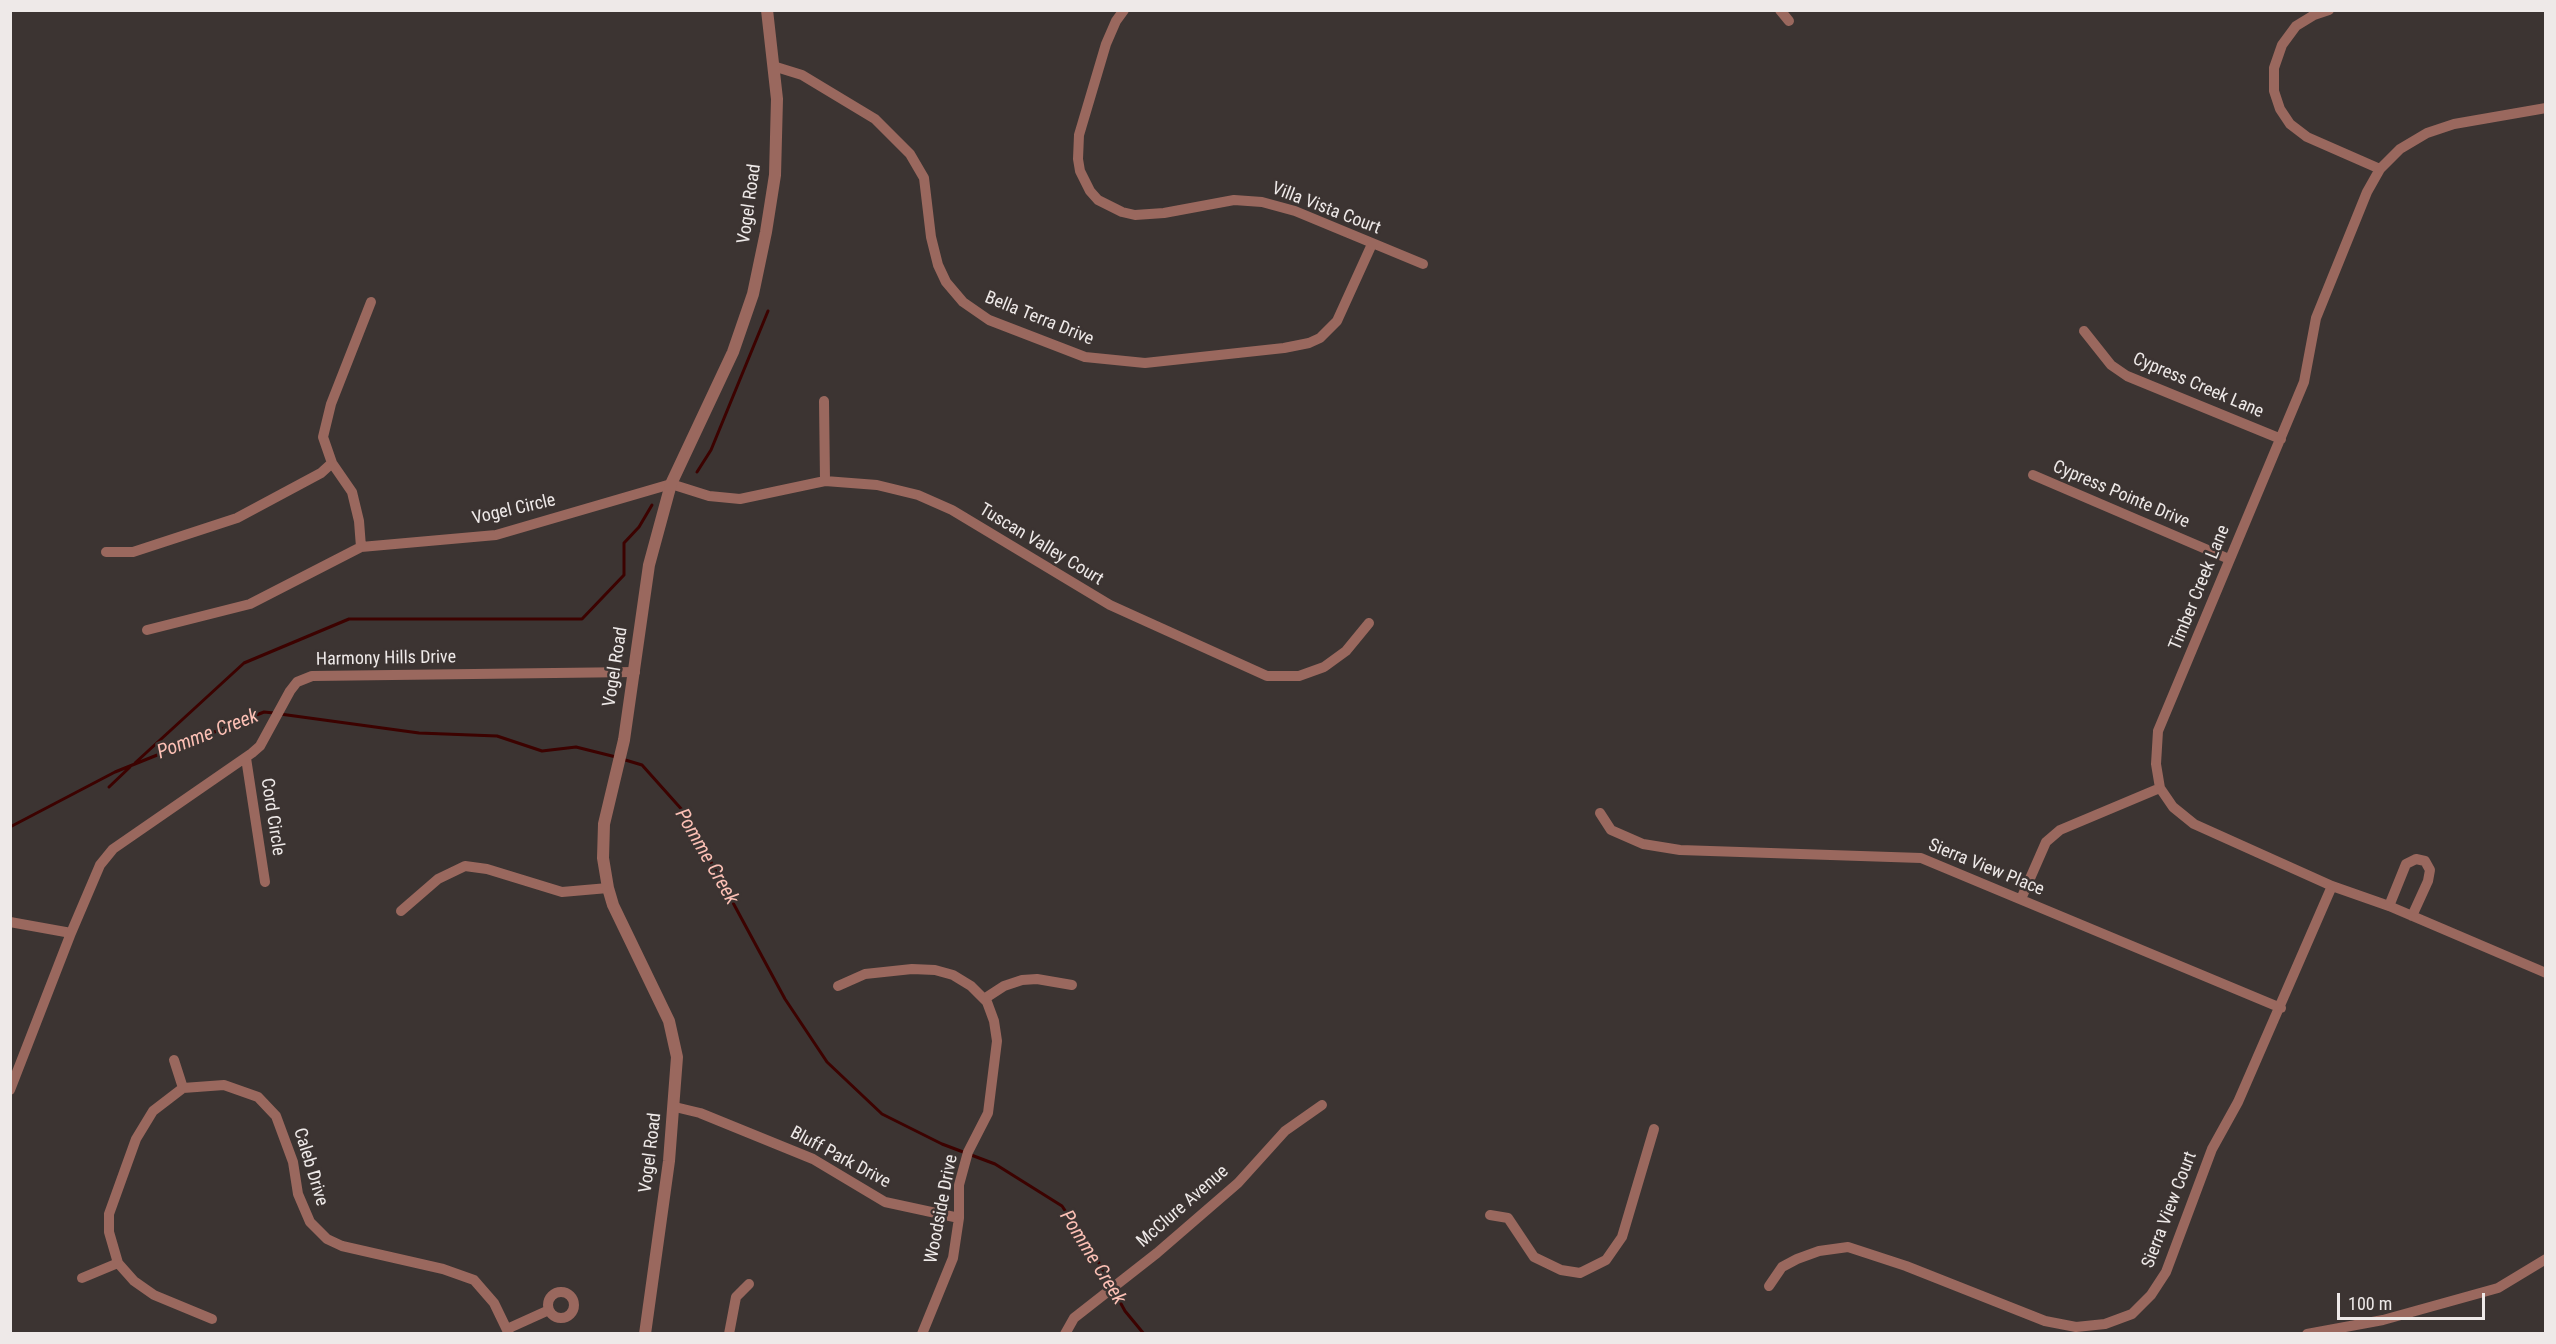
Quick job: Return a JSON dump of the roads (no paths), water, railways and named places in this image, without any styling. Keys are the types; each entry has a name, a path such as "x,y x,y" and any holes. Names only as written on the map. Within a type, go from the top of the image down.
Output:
{"street":[{"name":"Vogel Road","path":"645,1334 675,1107 677,1058 673,1034 608,888 602,843 608,799 624,740 649,565 670,484 733,352 753,294 775,175 777,99 767,10"},
{"name":"Villa Vista Court","path":"1124,10 1108,38 1079,135 1080,171 1090,192 1098,200 1116,210 1135,215 1164,213 1234,200 1262,202 1295,211 1423,264"},
{"path":"1780,10 1789,21"},
{"path":"2329,10 2314,15 2296,26 2282,45 2274,68 2274,91 2280,109 2290,124 2307,137 2380,169"},
{"name":"Bella Terra Drive","path":"773,66 802,75 875,119 910,154 924,178 932,243 938,265 946,282 963,303 989,320 1084,357 1145,363 1284,348 1310,343 1320,338 1337,321 1372,244"},
{"name":"Timber Creek Lane","path":"2160,788 2156,764 2158,731 2208,617 2229,559 2304,382 2316,318 2367,192 2380,169 2400,149 2427,133 2454,124 2546,108"},
{"path":"361,547 359,521 352,492 332,463 323,437 331,404 371,302"},
{"name":"Cypress Creek Lane","path":"2084,331 2111,366 2127,376 2281,439"},
{"path":"824,401 825,481"},
{"path":"106,552 133,552 237,518 321,473 332,463"},
{"name":"Cypress Pointe Drive","path":"2033,475 2229,559"},
{"name":"Tuscan Valley Court","path":"670,484 709,496 740,499 825,481 877,485 918,495 944,506 1110,605 1267,676 1299,676 1324,667 1346,651 1369,623"},
{"name":"Vogel Circle","path":"147,630 250,604 361,547 496,535 670,484"},
{"name":"Harmony Hills Drive","path":"10,1090 100,865 113,849 260,746 297,682 312,676 635,672"},
{"name":"Cord Circle","path":"246,758 265,882"},
{"path":"2021,899 2046,842 2060,830 2160,788 2173,807 2194,824 2332,886 2389,906 2546,973"},
{"name":"Sierra View Place","path":"1600,813 1611,830 1644,844 1680,850 1921,858 2281,1008"},
{"path":"2389,906 2406,864 2416,859 2425,861 2430,870 2428,881 2412,916"},
{"path":"401,911 438,879 465,866 487,868 562,892 608,888"},
{"name":"Sierra View Court","path":"1769,1286 1782,1267 1797,1259 1819,1251 1848,1247 1906,1266 2045,1321 2076,1328 2105,1324 2132,1314 2151,1295 2166,1272 2212,1149 2238,1102 2281,1008 2332,886"},
{"path":"10,922 71,933"},
{"name":"Woodside Drive","path":"838,986 865,974 912,969 935,970 953,975 971,986 984,999 994,1021 997,1041 988,1113 968,1152 959,1185 953,1258 922,1334"},
{"path":"984,999 1004,986 1022,980 1051,980 1072,985"},
{"path":"174,1060 183,1088 153,1111 136,1139 115,1191 109,1214 109,1232 118,1263 134,1281 154,1295 212,1319"},
{"name":"Caleb Drive","path":"183,1088 224,1085 258,1098 276,1116 290,1152 298,1194 310,1222 327,1239 342,1246 443,1269 474,1280 494,1303 508,1331"},
{"name":"McClure Avenue","path":"1065,1334 1074,1318 1157,1253 1238,1183 1285,1131 1322,1105"},
{"name":"Bluff Park Drive","path":"675,1107 700,1113 813,1159 885,1202 958,1218"},
{"path":"1490,1215 1508,1218 1534,1257 1561,1270 1580,1273 1606,1260 1622,1237 1654,1129"},
{"path":"2307,1334 2383,1320 2498,1288 2546,1260"},
{"path":"82,1278 118,1263"},
{"path":"729,1334 736,1297 749,1284"},
{"path":"508,1331 549,1310"}],"waterway":[{"path":"697,472 711,450 768,311"},
{"path":"135,763 244,663 349,619 582,619 624,575 624,543 639,527 652,505"},
{"name":"Pomme Creek","path":"10,827 115,772 264,712 274,713"},
{"name":"Pomme Creek","path":"280,714 419,733 497,736 542,751 576,747 616,757"},
{"name":"Pomme Creek","path":"622,759 642,765 684,812 785,999 827,1062 882,1114 942,1144 995,1164 1062,1206 1093,1252 1111,1285"},
{"path":"109,787 130,767"},
{"name":"Pomme Creek","path":"1114,1291 1125,1311 1144,1334"}]}
